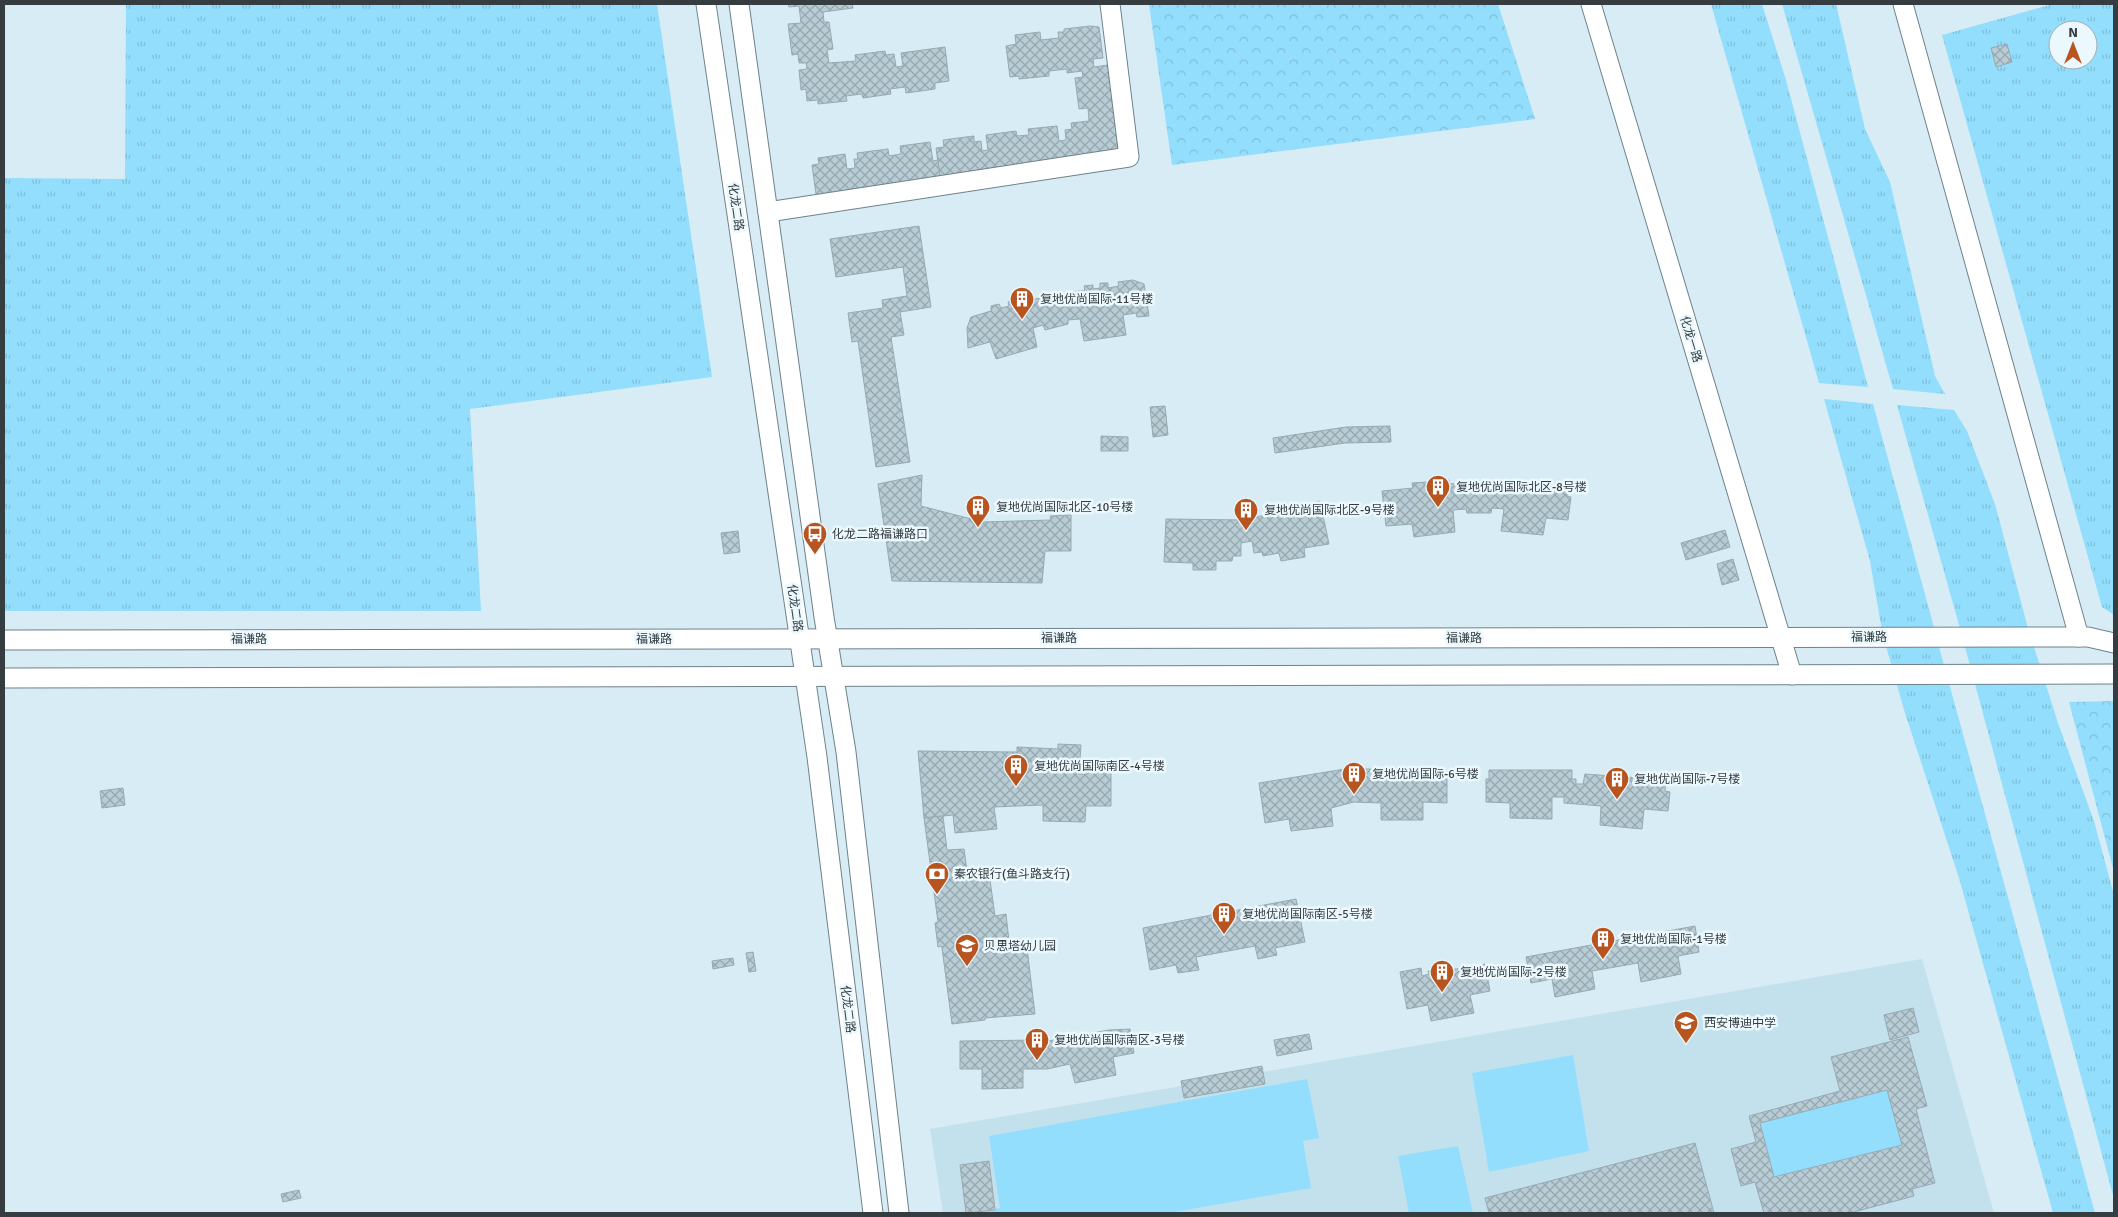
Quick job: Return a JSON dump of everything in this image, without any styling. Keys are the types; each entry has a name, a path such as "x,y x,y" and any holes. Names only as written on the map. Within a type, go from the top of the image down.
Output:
{"street":[{"name":"化龙二路","path":"706,4 805,676 873,1213"},
{"path":"739,4 827,639 846,752 899,1213"},
{"path":"768,212 1129,157 1110,4"},
{"name":"化龙一路","path":"1591,4 1792,675"},
{"path":"1903,4 2079,637"},
{"name":"福谦路","path":"4,640 2079,637 2114,643"},
{"path":"4,678 2114,674"}],"shaded area":[{"name":"西安博迪中学","path":"1922,959 1994,1213 943,1213 930,1129"}],"green space":[{"path":"126,4 657,4 712,377 470,409 481,611 4,611 4,178 125,179"},
{"path":"1149,4 1498,4 1535,119 1172,165"},
{"path":"1711,4 1762,4 1786,80 1868,387 1819,383"},
{"path":"1782,4 1836,4 1865,129 1890,182 1935,376 1945,394 1893,389"},
{"path":"2053,4 2114,4 2114,615 2102,607 1942,35"},
{"path":"1824,399 1873,404 1935,631 1882,631 1870,561"},
{"path":"1897,405 1954,410 1967,431 1995,504 2029,632 1961,632"},
{"path":"1886,646 1939,647 2095,1213 2053,1213 1959,878 1904,710"},
{"path":"1965,647 2034,647 2058,723 2094,821 2114,895 2114,1199"},
{"path":"2114,701 2114,872 2069,702"},
{"path":"1573,1055 1589,1151 1489,1172 1472,1073"},
{"path":"1307,1079 1319,1138 1303,1141 1311,1188 1169,1213 974,1213 1000,1208 989,1136"},
{"path":"1887,1090 1902,1145 1774,1177 1760,1123"},
{"path":"1458,1146 1473,1213 1409,1213 1398,1156"}],"building":[{"path":"788,4 852,4 853,8 823,12 824,22 829,22 833,49 827,50 829,63 856,61 855,55 885,51 886,55 894,54 896,67 903,66 901,53 945,47 949,81 935,83 935,89 906,93 905,87 890,89 891,94 863,98 862,94 846,96 847,101 818,104 818,100 807,101 806,89 801,90 799,70 807,69 806,63 799,63 798,54 792,55 788,24 801,23 799,6 789,7"},
{"path":"1090,26 1099,27 1103,58 1093,59 1094,67 1108,65 1120,151 940,178 936,148 944,147 943,140 974,136 974,142 981,141 982,151 988,150 986,135 1016,131 1017,136 1029,135 1028,129 1057,126 1059,141 1066,140 1065,130 1072,129 1071,123 1089,121 1088,108 1079,109 1075,78 1083,77 1082,71 1067,73 1067,69 1049,71 1049,76 1019,79 1019,76 1010,77 1006,46 1016,44 1015,35 1040,32 1041,40 1059,38 1058,32 1064,32 1064,29"},
{"path":"2007,44 2012,62 1996,67 1991,48"},
{"path":"930,142 933,161 938,160 940,178 866,191 866,188 850,189 851,195 822,198 821,194 816,194 812,165 819,164 818,158 845,154 847,169 855,168 854,159 858,159 857,153 888,149 889,156 901,154 900,146"},
{"path":"919,226 931,307 900,312 904,335 891,337 910,462 876,467 858,341 852,342 848,313 883,308 882,300 907,296 903,267 836,277 830,239"},
{"name":"复地优尚国际-11号楼","path":"1133,280 1144,284 1149,316 1137,317 1136,313 1123,315 1126,335 1084,341 1080,319 1068,320 1068,324 1045,330 1043,325 1033,328 1037,347 996,359 990,342 968,348 967,328 971,317 991,311 991,306 999,304 1001,308 1009,306 1008,302 1015,300 1017,304 1043,297 1047,305 1057,303 1057,295 1085,290 1084,286 1093,285 1093,289 1100,288 1100,283 1108,283 1108,288 1119,286 1118,282"},
{"path":"1165,406 1168,435 1153,437 1150,407"},
{"path":"1390,426 1391,442 1345,443 1275,453 1273,438 1346,427"},
{"path":"1101,436 1128,437 1128,451 1101,451"},
{"name":"复地优尚国际北区-10号楼","path":"922,475 921,506 983,522 1051,520 1050,516 1071,515 1071,551 1045,551 1042,583 892,581 878,484"},
{"name":"复地优尚国际北区-8号楼","path":"1508,479 1521,480 1521,484 1532,485 1532,481 1547,482 1546,487 1567,488 1567,496 1571,497 1568,520 1546,518 1543,535 1501,531 1504,509 1492,508 1491,513 1467,513 1466,509 1453,510 1455,532 1414,537 1412,524 1386,526 1382,491 1413,488 1412,483 1426,482 1427,486 1434,485 1433,482 1449,480 1449,484 1470,482 1471,490 1485,490 1486,482 1508,483"},
{"name":"复地优尚国际北区-9号楼","path":"1320,501 1329,544 1304,548 1305,557 1281,561 1279,553 1263,556 1262,552 1254,553 1252,541 1241,543 1241,556 1233,556 1232,561 1216,561 1216,570 1193,570 1193,563 1164,562 1166,519 1245,520"},
{"path":"1725,530 1730,547 1686,560 1681,543"},
{"path":"738,531 740,552 724,554 721,533"},
{"path":"1733,559 1739,580 1722,585 1717,564"},
{"name":"复地优尚国际南区-4号楼","path":"1058,744 1081,745 1079,774 1088,774 1088,769 1111,769 1111,806 1086,806 1085,822 1043,821 1043,805 994,807 997,829 955,833 953,815 924,818 918,751 1017,752 1017,747 1058,749"},
{"name":"复地优尚国际-6号楼","path":"1345,769 1347,782 1360,780 1361,769 1443,770 1442,779 1447,779 1447,803 1423,802 1423,820 1381,820 1381,803 1354,802 1331,808 1333,826 1291,831 1289,819 1265,823 1259,783"},
{"name":"复地优尚国际-7号楼","path":"1489,770 1572,770 1572,779 1576,779 1576,784 1583,784 1585,774 1666,780 1665,791 1670,792 1668,811 1644,809 1642,829 1600,825 1601,806 1564,803 1564,797 1552,797 1552,819 1510,818 1510,803 1486,802 1486,779 1489,779"},
{"path":"123,788 125,805 102,808 100,791"},
{"path":"943,816 947,850 964,849 967,871 983,870 984,881 990,880 995,916 1006,914 1009,941 1012,940 1014,949 1027,948 1035,1014 985,1018 985,1020 952,1024 942,948 941,946 938,947 935,923 938,922 924,818"},
{"name":"复地优尚国际南区-5号楼","path":"1296,899 1305,942 1275,948 1277,955 1258,959 1255,946 1196,957 1199,970 1178,973 1176,965 1150,970 1143,928"},
{"name":"复地优尚国际-1号楼","path":"1695,926 1699,952 1678,956 1681,974 1641,982 1638,963 1592,971 1595,989 1555,997 1552,979 1531,983 1526,957"},
{"path":"753,952 756,971 749,972 746,953"},
{"path":"733,958 734,965 713,969 712,961"},
{"name":"复地优尚国际-2号楼","path":"1485,964 1490,991 1470,995 1474,1013 1431,1021 1428,1005 1407,1009 1400,972 1421,968 1422,976 1429,974 1428,971 1450,967 1450,970"},
{"path":"1913,1008 1919,1032 1890,1040 1884,1015"},
{"name":"复地优尚国际南区-3号楼","path":"1130,1029 1134,1053 1113,1057 1116,1075 1075,1083 1070,1064 1047,1069 1023,1069 1023,1088 982,1089 982,1069 960,1069 960,1041 1043,1040 1043,1047 1049,1047 1048,1041 1109,1030"},
{"path":"1309,1034 1312,1049 1277,1056 1274,1040"},
{"path":"1908,1037 1927,1106 1916,1109 1935,1183 1912,1189 1914,1196 1850,1213 1764,1213 1755,1182 1741,1186 1731,1149 1756,1142 1749,1116 1840,1091 1831,1057","holes":["1887,1090 1902,1145 1774,1177 1760,1123"]},
{"path":"1262,1066 1265,1084 1184,1098 1181,1081"},
{"path":"1695,1143 1714,1213 1489,1213 1485,1198"},
{"path":"989,1161 995,1210 966,1213 960,1165"},
{"path":"299,1190 301,1198 283,1202 281,1194"}],"place":[{"name":"复地优尚国际-11号楼","path":"1022,320"},
{"name":"复地优尚国际北区-8号楼","path":"1438,508"},
{"name":"复地优尚国际北区-10号楼","path":"978,528"},
{"name":"复地优尚国际北区-9号楼","path":"1246,531"},
{"name":"化龙二路福谦路口","path":"815,555"},
{"name":"复地优尚国际南区-4号楼","path":"1016,787"},
{"name":"复地优尚国际-6号楼","path":"1354,795"},
{"name":"复地优尚国际-7号楼","path":"1617,800"},
{"name":"秦农银行(鱼斗路支行)","path":"937,895"},
{"name":"复地优尚国际南区-5号楼","path":"1224,935"},
{"name":"复地优尚国际-1号楼","path":"1603,960"},
{"name":"贝思塔幼儿园","path":"967,967"},
{"name":"复地优尚国际-2号楼","path":"1442,993"},
{"name":"西安博迪中学","path":"1686,1044"},
{"name":"复地优尚国际南区-3号楼","path":"1037,1061"}]}
